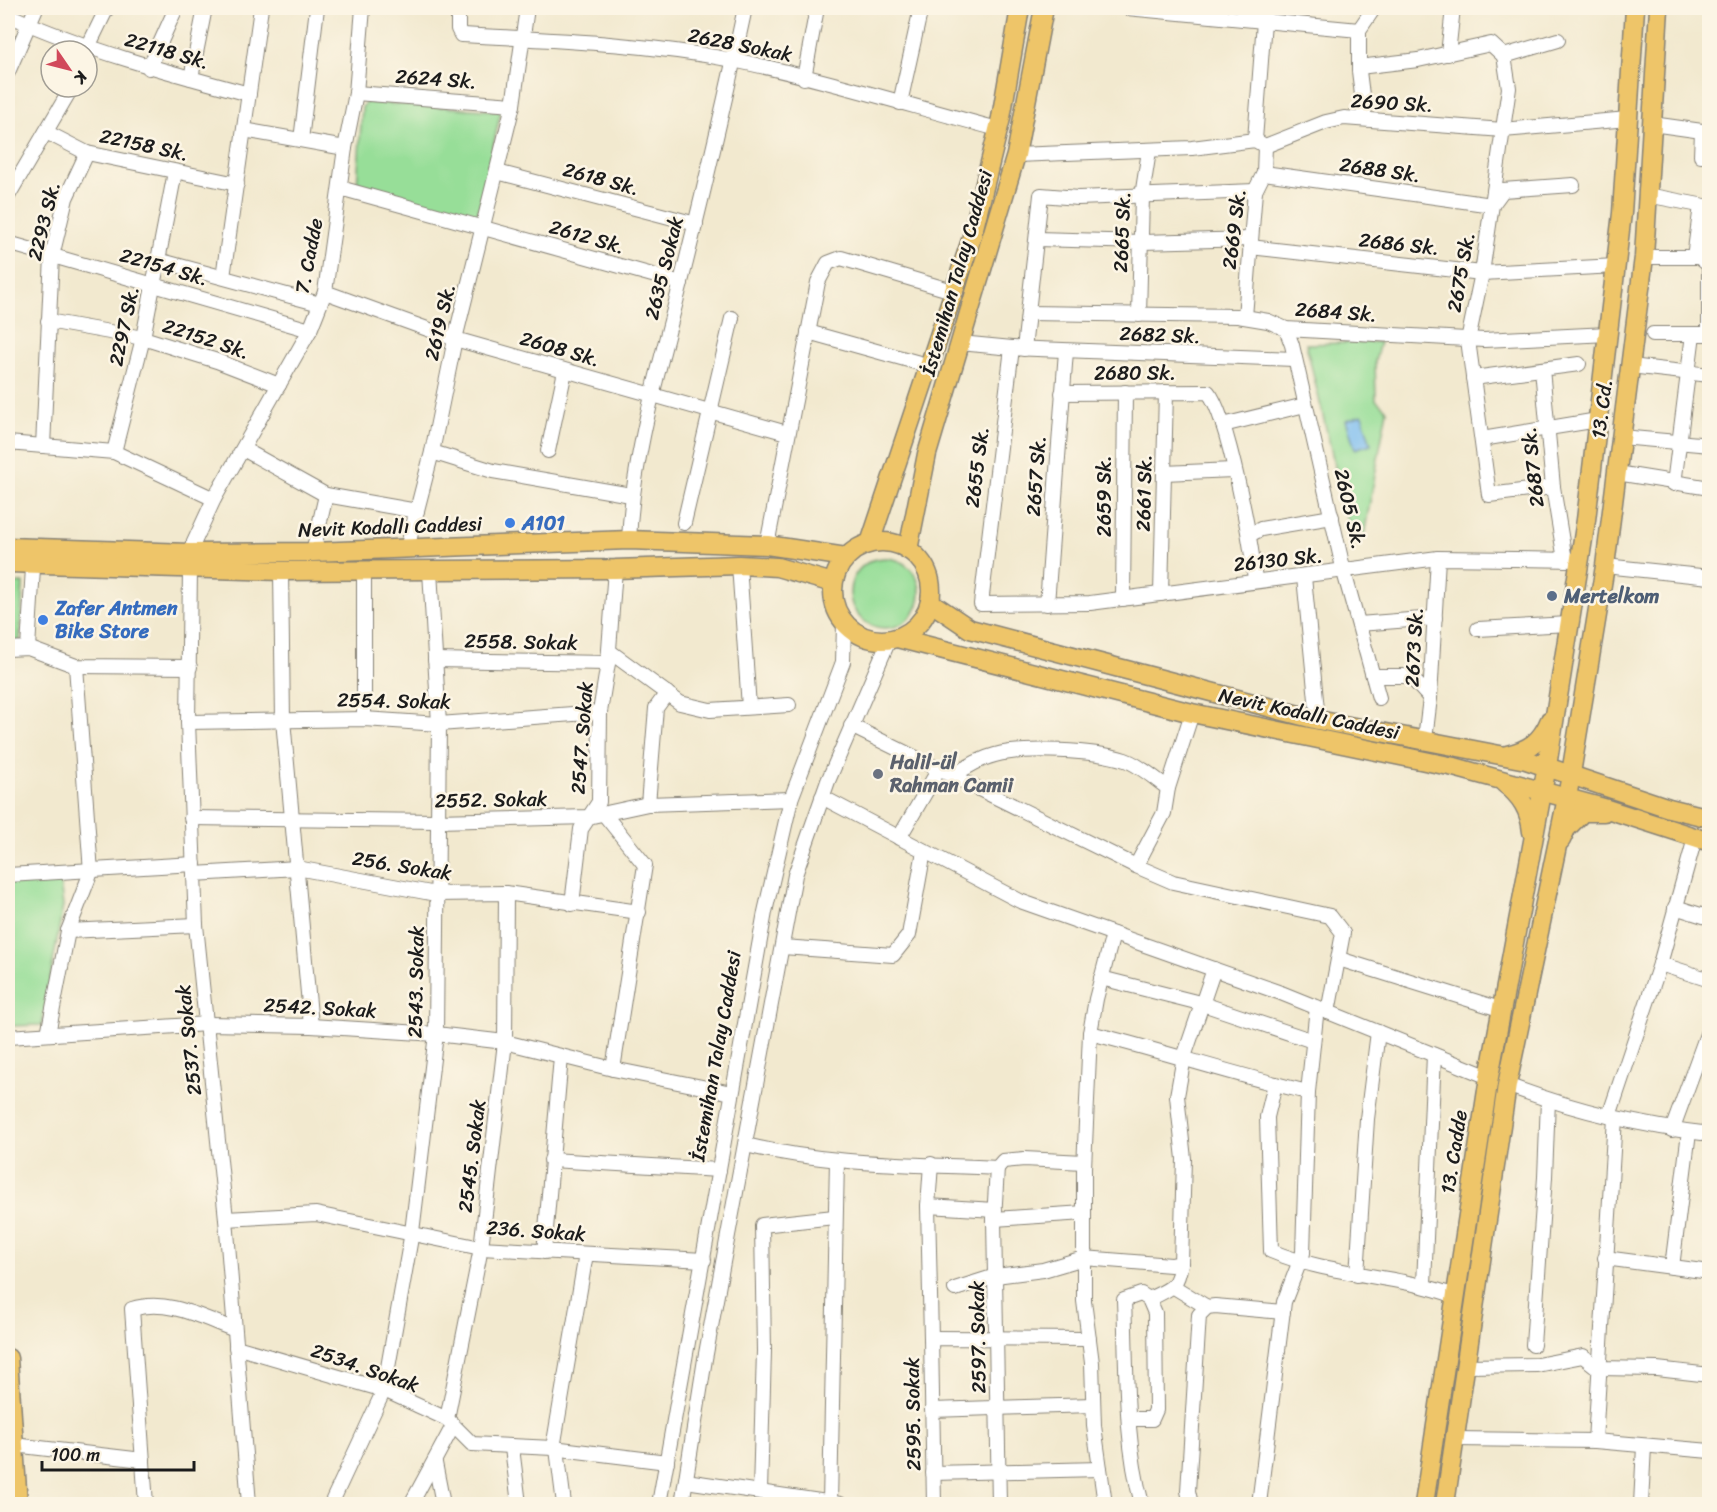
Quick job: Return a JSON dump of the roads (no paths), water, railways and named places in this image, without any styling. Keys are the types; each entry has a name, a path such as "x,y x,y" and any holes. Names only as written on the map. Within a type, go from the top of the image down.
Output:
{"main road":[{"name":"İstemihan Talay Caddesi","path":"870,543 956,292 998,129 1020,8"},
{"name":"İstemihan Talay Caddesi","path":"908,550 927,454 1016,155 1044,8"},
{"name":"13. Cd.","path":"1535,795 1548,760 1569,624 1572,560 1598,420 1616,267 1635,8"},
{"name":"13. Cd.","path":"1565,805 1605,566 1644,257 1659,8"},
{"path":"8,540 60,558"},
{"name":"Nevit Kodallı Caddesi","path":"190,561 313,552 629,540 768,545 846,557"},
{"path":"870,543 896,544 908,550 920,560 928,573 931,589 930,602 918,624 893,639 868,639 844,624 836,611 832,597 833,583 846,557 870,543"},
{"name":"Nevit Kodallı Caddesi","path":"8,547 60,558"},
{"path":"8,572 33,568 60,558"},
{"name":"Nevit Kodallı Caddesi","path":"8,563 60,558 190,561 281,571 615,569 740,565 777,567 833,583"},
{"path":"930,602 970,629 1318,720 1526,760 1548,760 1571,773 1669,808 1710,818"},
{"name":"Nevit Kodallı Caddesi","path":"893,639 1192,713 1456,768 1497,779 1565,805 1617,812 1702,840"},
{"path":"1548,760 1563,735 1569,690 1561,673"},
{"path":"1505,756 1529,750 1544,733 1556,708"},
{"path":"1456,768 1475,765 1510,773 1535,795"},
{"path":"1497,779 1519,794 1530,817 1533,844"},
{"name":"13. Cadde","path":"1424,1504 1489,1077 1533,844 1535,795"},
{"path":"1450,1502 1455,1439 1507,1085 1565,805"},
{"path":"1549,885 1544,867 1552,824 1565,805"},
{"path":"1556,853 1566,829 1583,812 1617,812"},
{"path":"8,1358 18,1504"}],"street":[{"path":"8,72 36,8"},
{"path":"95,39 106,8"},
{"path":"149,68 176,8"},
{"path":"191,78 205,8"},
{"path":"223,277 261,8"},
{"path":"301,140 317,8"},
{"name":"7. Cadde","path":"190,561 214,499 310,330 323,298 345,148 356,93 363,8"},
{"name":"2628 Sokak","path":"458,8 458,29 461,35 524,36 626,45 733,60 998,129"},
{"name":"2619 Sk.","path":"407,549 432,452 455,339 513,105 527,8"},
{"name":"2635 Sokak","path":"629,540 631,495 652,396 696,224 745,8"},
{"path":"804,78 817,8"},
{"path":"900,103 921,8"},
{"path":"1127,8 1265,14 1359,30"},
{"path":"1365,118 1359,67 1359,30 1374,8"},
{"path":"1448,54 1453,8"},
{"name":"2669 Sk.","path":"1245,317 1255,192 1264,173 1260,143 1265,14"},
{"name":"22118 Sk.","path":"8,15 60,39"},
{"path":"1359,67 1418,60 1491,44 1504,56 1558,40"},
{"name":"22118 Sk.","path":"99,55 249,94"},
{"name":"2675 Sk.","path":"1504,56 1509,88 1482,273 1468,340 1489,495 1553,487"},
{"name":"2624 Sk.","path":"356,93 513,105"},
{"path":"8,196 65,99"},
{"name":"2690 Sk.","path":"1016,155 1149,151 1260,143 1326,122 1365,118 1503,130 1628,119"},
{"path":"1652,124 1702,131 1701,156 1710,156"},
{"path":"244,130 345,148"},
{"name":"22158 Sk.","path":"46,132 87,153 237,183"},
{"name":"2665 Sk.","path":"1139,315 1142,195 1149,151"},
{"name":"2293 Sk.","path":"43,446 52,256 66,198 87,153"},
{"name":"2297 Sk.","path":"114,452 143,339 175,172"},
{"name":"2618 Sk.","path":"497,172 696,224"},
{"name":"2688 Sk.","path":"1264,173 1492,205"},
{"path":"1492,205 1503,190 1574,185"},
{"name":"2612 Sk.","path":"340,188 681,283"},
{"path":"1018,349 1028,313 1041,195 1078,198 1255,192"},
{"path":"1647,195 1705,206 1694,257"},
{"name":"2686 Sk.","path":"1037,239 1250,243 1482,273 1616,267"},
{"name":"22154 Sk.","path":"8,243 310,330"},
{"path":"1644,257 1694,257 1709,266 1709,329 1705,334 1653,334"},
{"path":"768,545 787,433 818,282 828,263 841,258 956,292"},
{"name":"2608 Sk.","path":"158,261 323,298 455,339 787,433"},
{"name":"2684 Sk.","path":"1028,313 1245,317 1268,321 1286,329 1468,340 1608,334"},
{"path":"684,523 732,318"},
{"name":"22152 Sk.","path":"48,321 143,339 217,361 279,385"},
{"name":"2605 Sk.","path":"1286,329 1344,572 1380,698"},
{"path":"808,332 930,366"},
{"path":"1674,484 1677,442 1693,334"},
{"name":"2682 Sk.","path":"960,343 1018,349 1294,358"},
{"name":"2655 Sk.","path":"981,604 1018,349"},
{"name":"2657 Sk.","path":"1047,604 1066,351"},
{"path":"1473,378 1579,364"},
{"path":"1630,366 1710,375"},
{"name":"2687 Sk.","path":"1542,369 1553,487 1572,560"},
{"path":"548,451 565,371"},
{"name":"2659 Sk.","path":"1123,599 1125,392"},
{"name":"2661 Sk.","path":"1161,594 1166,392"},
{"name":"2680 Sk.","path":"1062,393 1208,392 1216,401 1223,425"},
{"path":"1256,581 1249,536 1223,425 1305,405"},
{"path":"1482,439 1598,420"},
{"path":"1621,437 1710,446"},
{"path":"8,444 114,452 214,499"},
{"path":"243,449 326,495 417,511"},
{"path":"432,452 493,471 631,495"},
{"path":"1164,473 1233,470"},
{"path":"1617,473 1710,488"},
{"path":"313,552 326,495"},
{"path":"1249,536 1261,529 1332,517"},
{"name":"26130 Sk.","path":"981,604 1047,604 1123,599 1438,558 1572,560"},
{"name":"2673 Sk.","path":"1425,739 1430,698 1438,558"},
{"name":"2537. Sokak","path":"190,561 188,722 196,925 226,1219 233,1329 249,1504"},
{"path":"740,565 749,707"},
{"path":"1605,566 1710,577"},
{"path":"28,648 33,568"},
{"name":"2547. Sokak","path":"572,904 581,830 599,802 600,712 608,657 615,569"},
{"path":"364,570 364,719"},
{"path":"281,571 283,720 311,1026"},
{"name":"2543. Sokak","path":"331,1504 384,1390 412,1232 436,1034 439,724 430,571"},
{"path":"1304,577 1318,720"},
{"path":"1359,624 1435,618"},
{"name":"İstemihan Talay Caddesi","path":"659,1504 765,912 791,799 843,662 844,624"},
{"path":"1478,629 1569,624"},
{"path":"682,1504 705,1359 795,875 822,797 851,726 893,639"},
{"path":"8,650 28,648 76,666 190,667"},
{"path":"608,657 680,703 710,710 789,705"},
{"name":"2558. Sokak","path":"435,660 608,657"},
{"path":"48,1034 68,931 91,872 76,666"},
{"path":"1373,676 1410,676 1430,698"},
{"path":"648,804 656,708 667,693"},
{"name":"2554. Sokak","path":"188,722 364,719 439,724 600,712"},
{"path":"1136,866 1164,813 1168,788 1192,713"},
{"path":"851,726 1173,882 1330,916 1342,933 1339,959 1313,1041 1308,1092 1303,1253 1284,1302 1259,1504"},
{"path":"953,776 971,764 997,755 1066,751 1099,753 1127,761 1168,788"},
{"path":"899,838 939,769"},
{"path":"822,797 1020,901 1214,969 1489,1077"},
{"name":"2552. Sokak","path":"191,818 437,821 588,817 648,804 791,799"},
{"path":"604,813 645,865 613,1069"},
{"path":"1595,1441 1612,1117 1676,907 1702,840"},
{"path":"783,947 893,955 909,935 924,850"},
{"name":"256. Sokak","path":"8,874 297,868 436,894 506,893 639,912"},
{"name":"2545. Sokak","path":"411,1504 435,1463 450,1422 481,1248 505,1042 506,893"},
{"path":"1676,907 1710,918"},
{"path":"68,931 196,925"},
{"path":"1105,1504 1084,1301 1084,1162 1090,1033 1113,934"},
{"path":"1339,959 1503,1010"},
{"path":"1660,964 1710,980"},
{"path":"1149,1299 1174,1287 1179,1280 1184,1159 1177,1096 1184,1057 1200,1003 1214,969"},
{"path":"1101,978 1200,1003 1313,1041"},
{"name":"2542. Sokak","path":"8,1037 207,1024 311,1026 436,1034 505,1042 613,1069 732,1093"},
{"path":"1672,1130 1710,1026"},
{"path":"1357,1275 1366,1119 1378,1032"},
{"path":"1090,1033 1184,1057 1241,1077 1308,1092"},
{"path":"1424,1284 1434,1055"},
{"path":"544,1252 561,1057"},
{"path":"1275,1084 1267,1117 1270,1251 1357,1275 1424,1284 1455,1296"},
{"path":"1507,1085 1548,1100 1647,1126 1710,1134"},
{"path":"1533,1345 1548,1100"},
{"path":"1672,1267 1689,1132"},
{"path":"746,1145 772,1152 837,1160 997,1168 1003,1161 1024,1159 1084,1162"},
{"path":"551,1160 719,1170"},
{"path":"686,1482 760,1491 835,1504 834,1217 837,1160"},
{"path":"931,1164 928,1206 931,1338"},
{"name":"2597. Sokak","path":"997,1168 994,1214 998,1340 999,1504"},
{"path":"928,1206 994,1214 1084,1213"},
{"name":"236. Sokak","path":"226,1219 316,1214 481,1248 704,1260"},
{"path":"760,1491 764,1351 762,1225 834,1217"},
{"path":"564,1504 555,1449 586,1254"},
{"path":"956,1289 996,1276 1043,1270 1084,1258 1171,1265 1181,1263"},
{"path":"1605,1258 1710,1272"},
{"path":"1174,1287 1207,1307 1283,1312"},
{"path":"1130,1419 1152,1419 1156,1410 1155,1313 1149,1299 1141,1294 1124,1300 1132,1469 1142,1504"},
{"path":"146,1504 132,1309 141,1306 174,1307 233,1329"},
{"path":"1191,1504 1188,1491 1199,1315 1207,1307"},
{"name":"2595. Sokak","path":"934,1504 931,1338 1089,1339"},
{"name":"2534. Sokak","path":"236,1347 384,1390 450,1422 472,1444 513,1448"},
{"path":"1466,1366 1537,1365 1583,1356 1598,1368 1657,1369 1710,1375"},
{"path":"932,1410 1094,1405"},
{"path":"1455,1439 1595,1441 1709,1452"},
{"path":"14,1445 143,1460"},
{"path":"1641,1504 1644,1446"},
{"path":"519,1504 513,1448 555,1449 667,1462"},
{"path":"435,1463 443,1504"},
{"path":"933,1473 1100,1468"}],"water":[{"path":"1362,415 1371,444 1355,449 1346,420"}],"place":[{"name":"A101","path":"510,523"},
{"name":"Mertelkom","path":"1552,596"},
{"name":"Zafer Antmen Bike Store","path":"43,620"},
{"name":"Halil-ül Rahman Camii","path":"878,774"}]}
